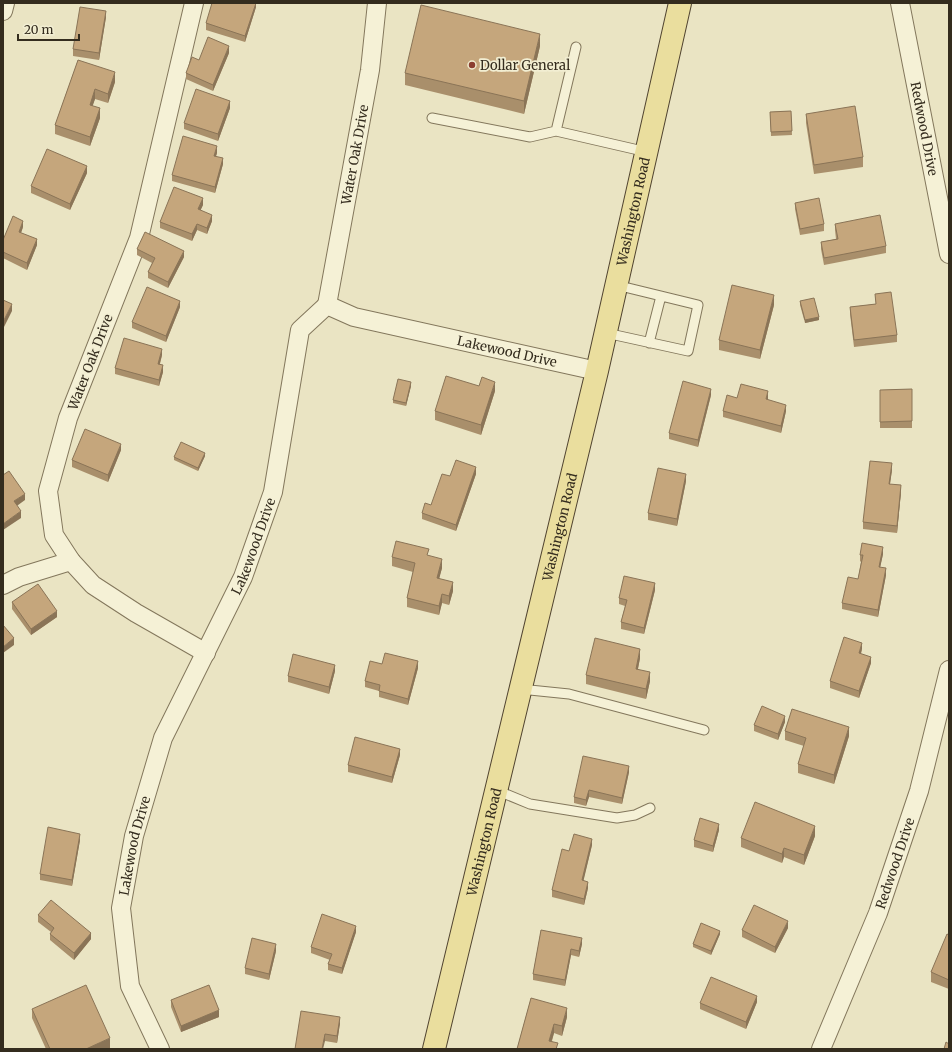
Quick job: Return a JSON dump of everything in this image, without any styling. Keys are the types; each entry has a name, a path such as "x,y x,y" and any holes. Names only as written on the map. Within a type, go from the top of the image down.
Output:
{"main road":[{"name":"Washington Road","path":"434,1049 606,333 680,3"}],"street":[{"path":"3,10 5,3"},
{"name":"Water Oak Drive","path":"194,3 139,238 68,418 48,491 54,535 71,561 93,585 136,613 206,653"},
{"name":"Water Oak Drive","path":"327,305 370,70 376,3"},
{"name":"Redwood Drive","path":"900,3 949,254"},
{"name":"Lakewood Drive","path":"160,1049 130,986 121,908 134,836 163,738 243,577 273,492 300,330 327,305 354,317 597,371"},
{"path":"3,585 19,577 71,561"},
{"name":"Redwood Drive","path":"821,1049 878,913 919,791 946,699 949,670"}],"lane":[{"path":"556,131 576,46"},
{"path":"432,118 530,137 556,131 646,152"},
{"path":"606,333 688,351 698,305 616,285"},
{"path":"649,343 661,296"},
{"path":"520,689 569,694 704,730"},
{"path":"496,790 530,804 618,818 635,815 650,808"}],"building":[{"path":"212,3 256,3 245,36 206,23"},
{"name":"Dollar General","path":"421,5 540,34 524,101 405,73"},
{"path":"80,7 106,11 99,53 73,49"},
{"path":"208,37 229,46 213,85 186,73 192,57 199,60"},
{"path":"78,60 115,72 108,94 95,89 90,105 100,108 90,137 55,125"},
{"path":"196,89 230,101 218,134 184,123"},
{"path":"855,106 863,157 814,165 806,114"},
{"path":"791,111 792,131 771,132 770,112"},
{"path":"183,136 217,146 214,156 223,158 215,187 172,175"},
{"path":"47,149 87,166 70,204 31,186"},
{"path":"174,187 203,198 198,209 212,215 207,228 197,224 192,234 160,222"},
{"path":"819,198 824,224 800,229 795,203"},
{"path":"880,215 886,246 824,258 821,242 838,239 835,224"},
{"path":"13,216 23,221 19,232 37,239 27,263 3,252 3,240"},
{"path":"145,232 184,251 168,282 148,272 155,258 137,249"},
{"path":"732,285 774,295 760,350 719,340"},
{"path":"147,287 180,301 166,336 132,322"},
{"path":"891,292 897,335 854,340 850,307 876,304 875,294"},
{"path":"814,298 819,317 805,320 800,301"},
{"path":"3,300 12,304 3,322"},
{"path":"124,338 162,349 158,364 163,365 159,380 115,368"},
{"path":"446,376 479,386 482,377 495,382 481,425 435,411"},
{"path":"398,379 411,382 406,403 393,400"},
{"path":"683,381 711,389 698,440 669,433"},
{"path":"741,384 768,391 766,399 786,405 781,426 723,411 727,395 737,398"},
{"path":"912,389 912,421 880,422 880,390"},
{"path":"85,429 121,444 108,475 72,460"},
{"path":"181,442 205,453 198,468 174,457"},
{"path":"456,460 476,467 456,525 422,513 425,503 431,505 442,474 450,476"},
{"path":"870,461 892,463 889,484 901,485 897,526 863,522"},
{"path":"658,468 686,474 677,519 648,513"},
{"path":"9,471 25,494 14,501 21,511 3,524 3,475"},
{"path":"396,541 429,549 427,555 442,559 437,578 453,582 449,596 442,594 439,606 407,598 415,563 392,557"},
{"path":"862,543 883,547 879,567 886,568 878,610 842,603 848,577 858,579 863,555 860,555"},
{"path":"624,576 655,583 644,628 621,622 627,600 619,598"},
{"path":"38,584 57,611 31,629 12,602"},
{"path":"3,625 14,638 3,647"},
{"path":"844,637 862,643 859,653 871,657 859,691 830,681"},
{"path":"595,638 640,649 636,669 650,672 646,689 586,675"},
{"path":"385,653 418,661 408,699 379,691 380,685 365,681 370,661 382,664"},
{"path":"293,654 335,665 329,687 288,676"},
{"path":"762,706 785,716 778,734 754,725"},
{"path":"792,709 849,727 834,775 798,764 806,738 785,731"},
{"path":"355,737 400,749 392,777 348,765"},
{"path":"583,756 629,766 622,798 589,790 586,800 574,797"},
{"path":"755,802 815,826 804,855 784,848 782,854 741,838"},
{"path":"700,818 719,824 713,846 694,840"},
{"path":"48,827 80,834 72,880 40,874"},
{"path":"574,834 592,839 582,880 588,882 584,899 552,890 562,849 569,851"},
{"path":"51,900 91,933 74,953 50,934 54,928 38,915"},
{"path":"754,905 788,921 775,947 742,930"},
{"path":"322,914 356,926 342,968 328,964 332,954 311,947"},
{"path":"701,923 720,931 711,951 693,944"},
{"path":"541,930 582,938 579,951 571,949 565,980 533,974"},
{"path":"947,934 949,935 949,980 931,972"},
{"path":"252,938 276,944 269,974 245,968"},
{"path":"711,977 757,996 746,1022 700,1003"},
{"path":"86,985 110,1038 86,1049 50,1049 32,1009"},
{"path":"209,985 219,1010 181,1026 171,1000"},
{"path":"531,998 567,1008 562,1026 554,1024 549,1041 558,1043 556,1049 517,1049"},
{"path":"301,1011 340,1017 337,1036 325,1034 322,1049 295,1049"},
{"path":"946,1042 949,1044 949,1049 944,1049"}],"place":[{"name":"Dollar General","path":"472,65"}]}
